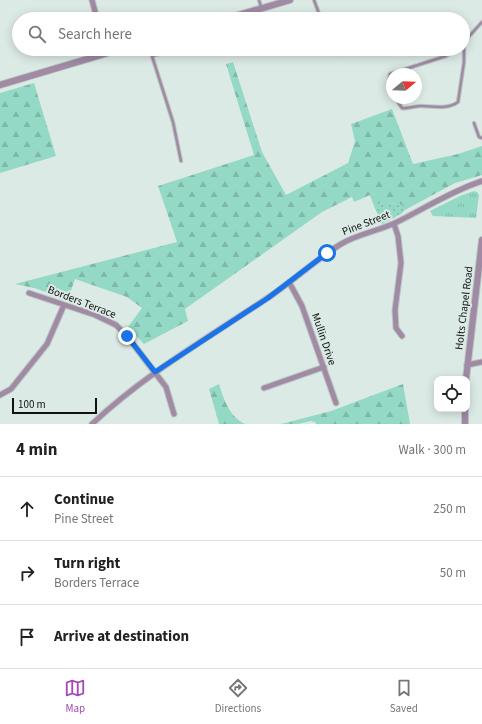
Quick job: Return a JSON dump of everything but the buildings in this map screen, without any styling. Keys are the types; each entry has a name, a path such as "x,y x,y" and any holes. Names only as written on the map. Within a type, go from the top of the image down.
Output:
{"street":[{"path":"92,0 96,12"},
{"path":"248,12 290,0"},
{"path":"0,85 91,56"},
{"name":"Pine Street","path":"92,424 111,406 155,372 268,298 314,262 350,238 394,224 465,186 482,181"},
{"path":"394,224 398,236 401,263 395,310 396,328 402,336"},
{"name":"Holts Chapel Road","path":"466,376 480,272 482,240"},
{"name":"Mullin Drive","path":"289,282 302,306 336,403"},
{"name":"Borders Terrace","path":"29,293 95,315 116,325 127,336 166,387 174,414"},
{"path":"0,395 11,389 47,344 64,304"},
{"path":"467,366 482,362"},
{"path":"264,388 324,367"},
{"path":"465,412 465,424"}],"lane":[{"path":"259,0 261,8"},
{"path":"314,0 318,12"},
{"path":"470,36 482,22"},
{"path":"152,56 173,122 181,161"},
{"path":"409,68 446,56"},
{"path":"399,104 402,108 406,108 420,106 448,106 458,102 464,56"},
{"path":"474,123 479,137 482,138"}],"green space":[{"path":"233,62 262,152 286,195 348,163 355,141 351,124 392,109 413,164 458,154 482,146 482,175 455,183 405,210 402,205 383,202 374,206 370,195 354,202 352,197 322,212 185,309 188,321 144,344 128,327 142,308 127,297 75,279 68,299 34,288 15,284 177,242 158,186 254,155 226,64"},
{"path":"34,83 56,156 0,173 0,93"},
{"path":"474,191 479,195 476,218 433,216 430,211 460,196"},
{"path":"383,202 402,205 405,210 401,214 382,224 374,206"},
{"path":"219,384 225,402 231,412 239,421 245,424 219,424 209,389"},
{"path":"403,384 410,424 316,424 315,422 311,421 298,424 281,424 331,411"}],"route":[{"path":"127,336 155,372 268,298 327,253"}]}
